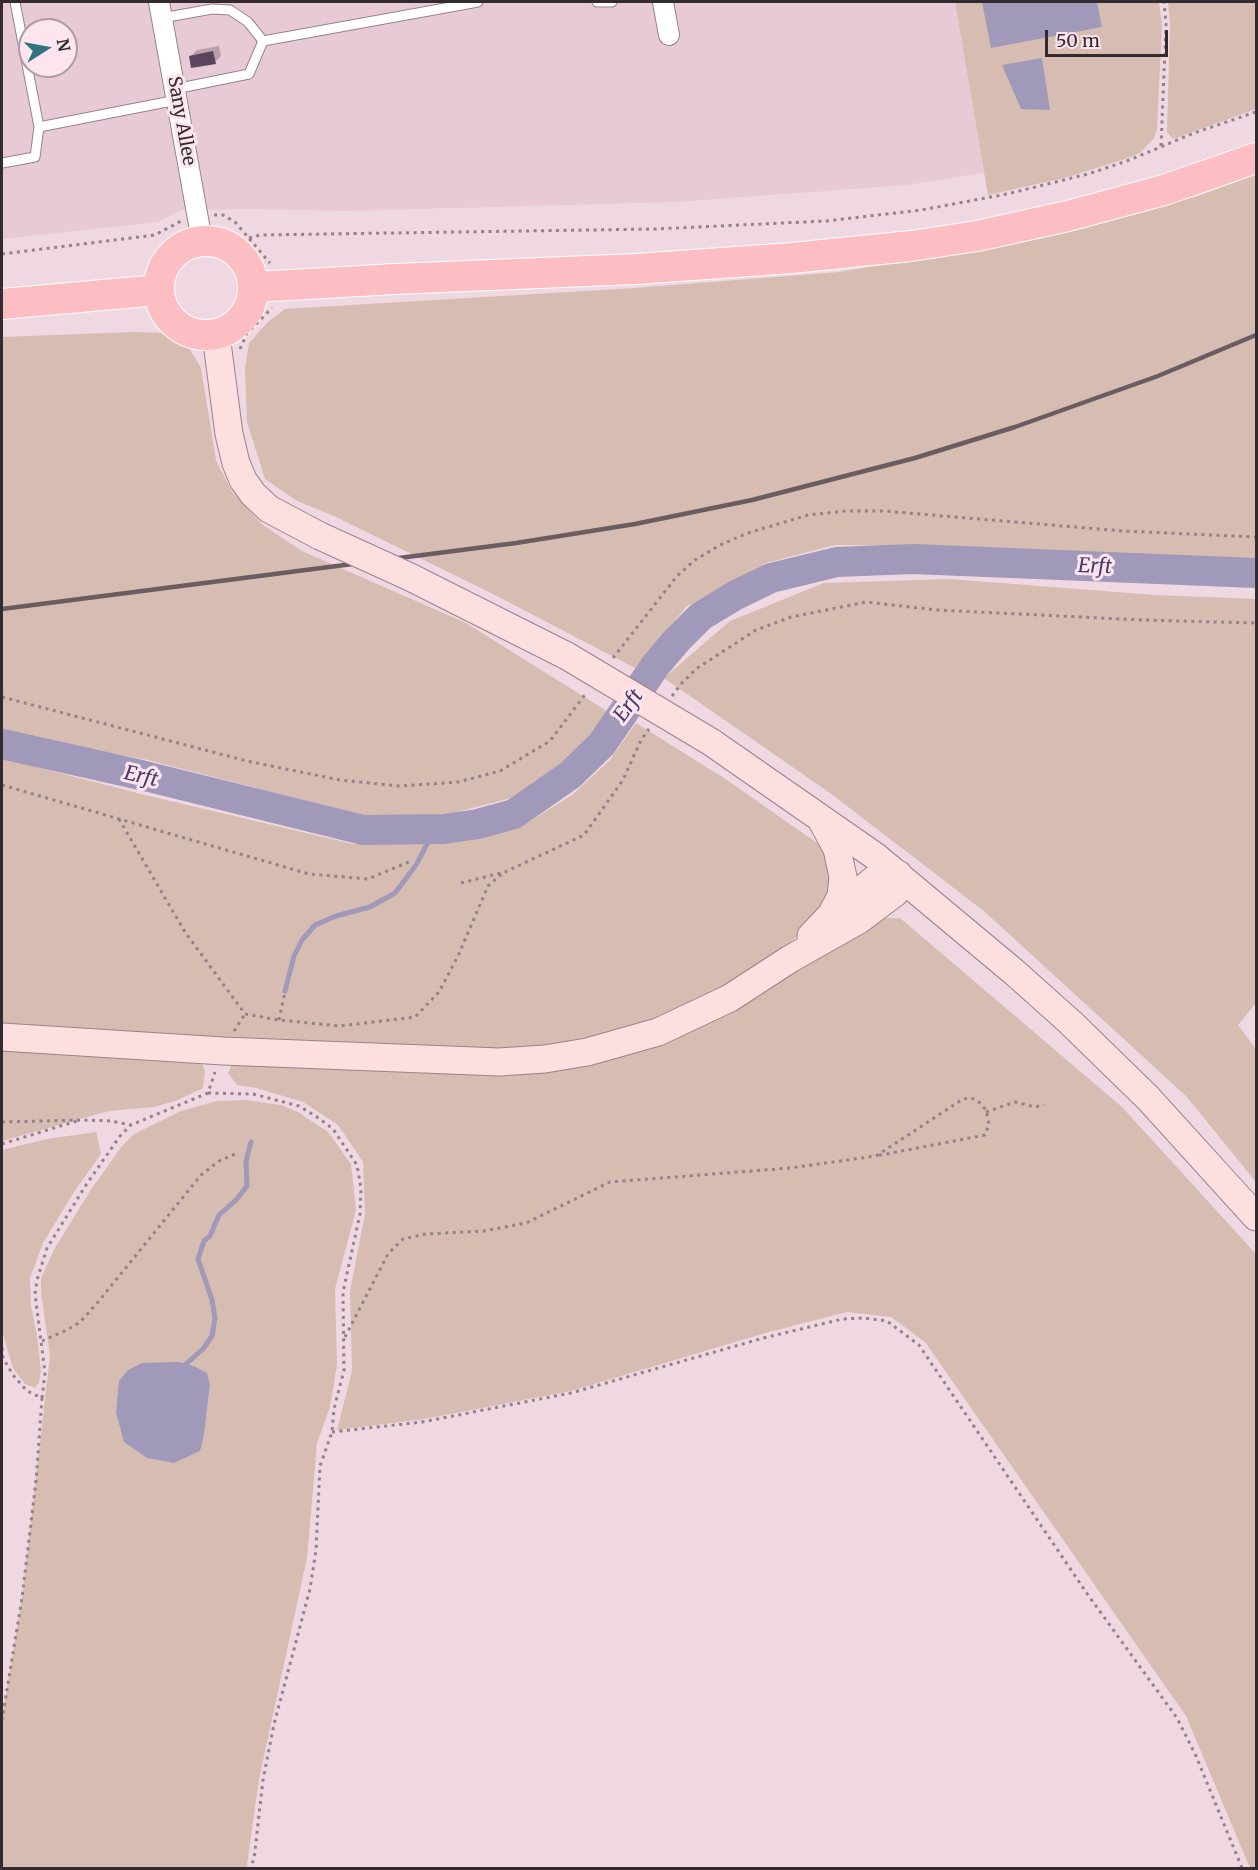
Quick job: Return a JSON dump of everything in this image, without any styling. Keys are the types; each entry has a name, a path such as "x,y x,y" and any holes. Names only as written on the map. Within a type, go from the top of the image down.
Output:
{"main road":[{"path":"264,287 232,248 218,242 202,241 188,244 166,262 159,290 162,306 171,320 184,330 200,335 216,335 231,329 243,318 264,287 636,269 888,249 977,236 1068,216 1164,190 1257,158"},
{"path":"2,304 159,290"},
{"path":"216,335 229,434 236,463 243,480 268,509 567,656 711,742 818,815 898,874 1021,978 1096,1047 1173,1125 1257,1217"},
{"path":"818,815 833,840 842,869 841,896 831,915"},
{"path":"790,959 831,915 876,878 898,874"},
{"path":"2,1037 223,1051 500,1062 545,1059 586,1052 658,1032 730,998 790,959 859,920 895,893 898,874"}],"street":[{"path":"663,2 669,35"},
{"name":"Sany Allee","path":"161,10 202,241"}],"lane":[{"path":"2,163 35,157 39,127 15,2"},
{"path":"263,41 478,2"},
{"path":"597,2 612,2"},
{"path":"161,10 230,10 248,22 263,41"},
{"path":"39,127 249,74 263,41"}],"path":[{"path":"1161,146 1166,24 1164,2"},
{"path":"240,352 242,340 247,333 273,306 264,287 271,266 249,238 260,235 655,229 826,221 921,210 1027,190 1114,166 1161,146 1257,112"},
{"path":"2,254 155,235"},
{"path":"612,659 677,576 695,560 748,532 808,515 846,511 883,512 1123,531 1257,537"},
{"path":"668,703 681,684 696,669 756,630 791,617 866,602 937,610 1257,623"},
{"path":"2,697 247,761 340,780 400,786 458,782 500,771 550,741 592,687"},
{"path":"461,883 505,872 584,835 623,780 641,740 654,722"},
{"path":"2,785 309,874 368,879 408,862"},
{"path":"119,819 185,932 245,1014 279,1020 340,1026 415,1017 439,992 458,956 488,886 505,872"},
{"path":"279,1020 285,992"},
{"path":"208,1093 223,1051"},
{"path":"2,1720 23,1586 36,1481 45,1373 35,1294 47,1248 86,1185 120,1136 131,1125 208,1093 253,1094 299,1106 333,1129 357,1165 361,1188 360,1214 343,1292 344,1370 334,1409 332,1432 320,1466 316,1550 310,1589 274,1724 263,1780 254,1859 250,1869"},
{"path":"345,1337 388,1254 403,1239 426,1234 484,1231 526,1223 610,1182 790,1168 876,1155 985,1135 988,1124 986,1112 978,1101 963,1098 876,1155"},
{"path":"986,1112 1016,1102 1035,1107 1044,1105"},
{"path":"2,1122 47,1119 111,1121 131,1125"},
{"path":"2,1143 82,1120"},
{"path":"42,1341 80,1322 201,1175 219,1161 235,1154"},
{"path":"332,1432 422,1422 571,1393 766,1337 843,1319 864,1318 887,1321 919,1345 1088,1595 1177,1719 1196,1756 1242,1869"},
{"path":"2,1348 3,1358 13,1375 27,1391 42,1398"}],"shaded area":[{"path":"2,2 955,2 984,173 906,185 676,202 347,211 180,210 159,222 2,239"},
{"path":"955,2 1159,2 1162,25 1157,129 1154,138 1140,153 1128,158 1068,177 988,195"},
{"path":"982,2 1097,2 1102,27 991,48"},
{"path":"1168,2 1256,2 1256,109 1173,139 1167,132 1170,24"},
{"path":"1042,58 1050,110 1021,109 1002,65"},
{"path":"1256,174 1256,561 914,546 835,545 766,563 687,606 635,668 491,593 334,516 297,501 265,479 247,422 245,368 249,343 268,322 285,309 635,288 839,272 1072,230 1198,196"},
{"path":"134,332 169,333 188,346 201,368 216,460 232,492 263,525 302,551 466,623 610,713 568,760 515,797 445,815 361,815 148,760 2,732 2,337"},
{"path":"950,579 1155,595 1256,599 1256,1003 1238,1025 1256,1049 1256,1182 1186,1096 985,912 830,793 664,678 730,621 824,583"},
{"path":"636,723 724,778 827,850 833,881 827,906 784,949 722,991 656,1022 585,1042 499,1053 2,1028 2,758 145,795 353,844 435,843 521,827 572,795 610,760"},
{"path":"880,918 900,918 1122,1107 1256,1254 1256,1868 1250,1868 1186,1716 925,1342 891,1317 847,1312 769,1332 571,1391 424,1419 337,1430 352,1371 350,1291 365,1214 363,1162 338,1125 303,1102 256,1088 237,1085 228,1073 233,1062 495,1075 548,1072 589,1065 665,1044 737,1010"},
{"path":"2,1047 201,1061 205,1071 203,1088 178,1100 154,1107 109,1111 2,1141"},
{"path":"246,1100 281,1105 298,1112 328,1132 351,1164 356,1210 335,1289 337,1365 330,1407 317,1443 307,1558 259,1779 247,1865 246,1868 2,1868 2,1719 22,1598 50,1356 41,1278 55,1248 90,1191 122,1146 134,1134 181,1111 217,1101","holes":["179,1362 194,1366 206,1373 210,1386 204,1435 199,1451 174,1463 147,1458 124,1441 116,1413"]},
{"path":"96,1132 101,1154 74,1192 43,1243 30,1278 31,1306 41,1371 35,1388 25,1384 13,1368 2,1331 2,1150 47,1139"},
{"path":"179,1362 207,1373 210,1385 200,1451 174,1463 147,1458 124,1442 116,1413 119,1381 128,1370 142,1363"}],"building":[{"path":"213,51 216,64 191,68 189,56"}],"waterway":[{"name":"Erft","path":"2,744 141,775 363,830 444,829 478,824 514,814 570,775 602,744 655,666 701,616 771,578 837,562 913,559 1256,573"},
{"path":"285,991 294,956 302,940 315,925 336,916 370,907 395,893 416,865 435,829"},
{"path":"186,1364 203,1349 212,1336 215,1318 212,1300 198,1259 204,1241 210,1236 219,1215 236,1200 247,1186 246,1161 251,1142"}],"railway":[{"path":"2,609 516,543 635,524 752,500 915,458 1015,427 1158,376 1256,335"}]}
